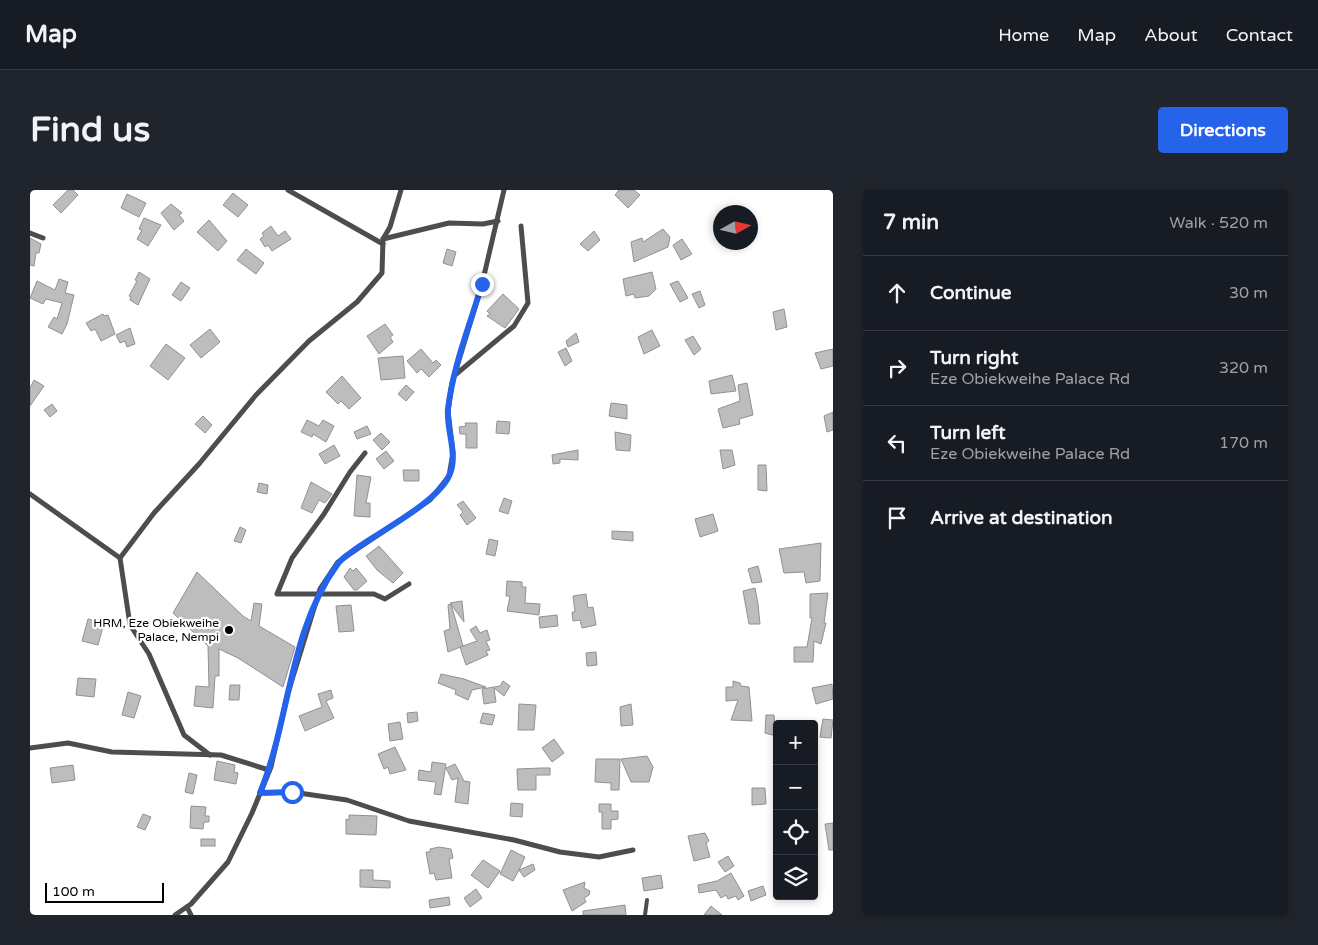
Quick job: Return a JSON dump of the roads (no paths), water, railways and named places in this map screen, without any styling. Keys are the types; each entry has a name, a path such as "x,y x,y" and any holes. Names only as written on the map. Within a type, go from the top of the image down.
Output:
{"street":[{"path":"288,190 383,242 449,223 483,224 498,221"},
{"path":"210,755 184,735 149,654 130,625 120,558 154,513 199,464 256,395 309,341 357,302 382,272 383,242 390,227 401,190"},
{"path":"175,915 187,907 228,862 260,793 269,770 287,696 318,594 338,562 430,500 449,476 453,453 448,411 454,376 482,284 504,190"},
{"path":"454,376 514,326 528,303 521,226"},
{"path":"30,233 43,238"},
{"path":"365,453 292,558 277,594 374,594 385,599 409,584"},
{"path":"30,494 120,558"},
{"path":"30,748 68,743 112,752 221,755 269,770"},
{"path":"260,793 292,792 347,800 409,821 514,840 560,852 599,857 633,850"},
{"path":"187,907 190,915"}],"lane":[{"path":"645,915 647,900"}],"place":[{"name":"HRM, Eze Obiekweihe Palace, Nempi","path":"229,630"}]}
